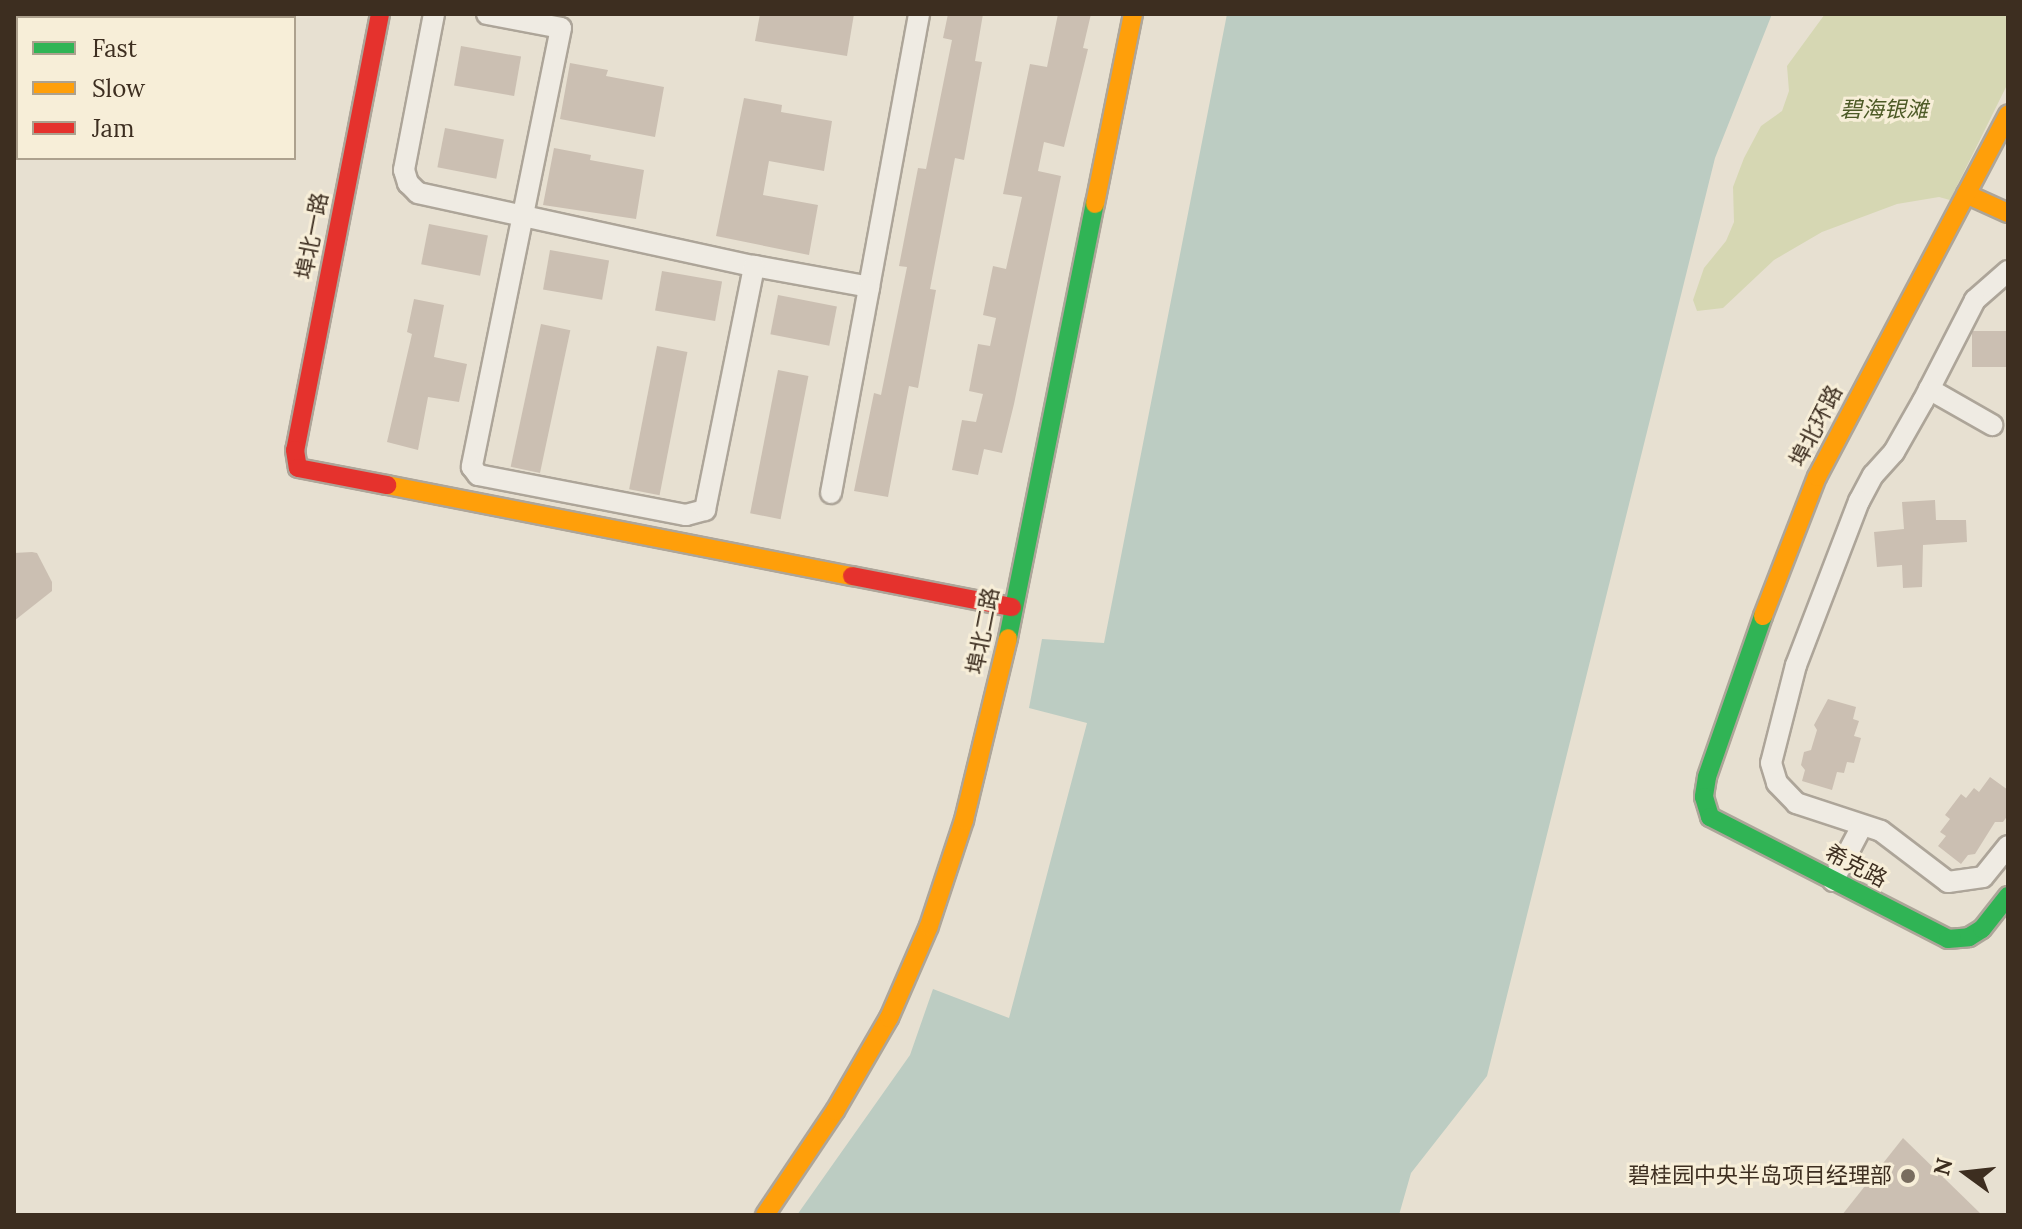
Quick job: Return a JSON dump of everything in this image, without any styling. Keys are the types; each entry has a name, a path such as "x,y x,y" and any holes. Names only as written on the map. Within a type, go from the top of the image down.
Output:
{"street":[{"name":"埠北一路","path":"380,14 299,419 295,450 298,468 1012,607"},
{"path":"434,14 404,170 408,183 418,193 754,266 869,287"},
{"path":"487,14 562,21 472,467 485,479 686,515 705,510 754,266"},
{"path":"831,493 919,14"},
{"name":"埠北二路","path":"765,1215 865,1063 929,926 977,770 1133,14"},
{"name":"埠北环路","path":"1707,777 1762,618 1817,477 2008,114"},
{"path":"1966,194 2008,213"},
{"path":"2008,271 1989,284 1975,300 1894,452 1873,475 1859,501 1796,665 1771,763 1777,783 1796,803 1900,843 1917,860 1948,882 1983,877 2008,846"},
{"path":"1929,389 1992,425"},
{"name":"希克路","path":"1707,777 1704,797 1705,810 1710,817 1938,936 1959,940 1982,929 2008,896"},
{"path":"1833,881 1862,826"}],"green space":[{"name":"碧海银滩","path":"1825,14 2008,14 2008,83 1950,200 1939,197 1897,204 1822,232 1774,260 1723,308 1697,311 1693,300 1704,268 1726,241 1734,222 1733,187 1744,158 1761,126 1782,111 1789,91 1787,66"}],"shaded area":[{"path":"1227,14 1772,14 1715,158 1487,1076 1411,1173 1399,1215 797,1215 910,1055 933,989 1009,1018 1087,723 1029,708 1042,639 1104,643"}],"building":[{"path":"760,14 854,14 847,56 755,41"},
{"path":"948,14 983,14 975,61 982,62 964,160 955,158 930,289 936,290 918,388 909,386 888,497 854,491 874,393 881,395 907,267 899,266 918,168 926,169 952,40 943,38"},
{"path":"1058,14 1091,14 1083,48 1088,49 1064,147 1044,142 1038,171 1061,176 1014,404 1002,453 984,449 978,475 952,470 962,420 976,422 983,394 969,391 978,344 990,346 996,318 983,315 993,266 1006,269 1022,197 1003,194 1030,64 1047,67"},
{"path":"461,46 521,57 514,96 454,85"},
{"path":"570,63 608,70 606,76 664,87 655,137 560,119"},
{"path":"744,98 782,105 781,112 832,121 824,171 769,161 763,195 818,205 809,255 716,236"},
{"path":"445,128 504,139 496,179 437,167"},
{"path":"554,148 591,155 590,160 644,170 636,219 543,205"},
{"path":"429,224 488,235 480,276 421,264"},
{"path":"550,250 609,260 602,300 543,289"},
{"path":"662,271 722,282 715,321 655,310"},
{"path":"778,295 837,306 829,346 770,334"},
{"path":"414,299 444,305 434,357 467,364 459,402 428,397 418,450 387,442 412,334 407,332"},
{"path":"541,324 570,330 540,473 511,467"},
{"path":"1972,331 2008,331 2008,367 1972,367"},
{"path":"657,346 687,352 660,495 629,489"},
{"path":"778,370 808,376 781,519 750,513"},
{"path":"1935,500 1936,520 1966,520 1967,542 1923,545 1922,587 1903,588 1902,565 1877,567 1874,532 1904,529 1902,502"},
{"path":"14,553 37,553 52,582 52,591 14,621"},
{"path":"1828,699 1856,707 1853,719 1859,721 1854,736 1861,738 1854,763 1847,762 1844,773 1837,772 1832,790 1802,781 1805,770 1801,765 1804,752 1811,750 1817,730 1814,725"},
{"path":"1990,777 2008,790 2008,815 2003,822 1995,822 1975,854 1968,855 1961,864 1938,846 1946,836 1940,832 1950,819 1945,815 1961,794 1966,798 1974,788 1979,792"},
{"name":"碧桂园中央半岛项目经理部","path":"1903,1138 1982,1215 1842,1215"}],"traffic: fast":[{"path":"1008,638 1095,204"},
{"path":"1763,616 1707,777 1704,797 1710,817 1948,939 1969,937 1982,929 2008,896"}],"traffic: slow":[{"path":"1095,204 1133,14"},
{"path":"1763,616 1817,477 2008,114"},
{"path":"1966,194 2008,213"},
{"path":"387,485 852,576"},
{"path":"765,1215 835,1111 889,1018 929,926 964,820 1008,638"}],"traffic: jam":[{"path":"380,14 295,450 298,468 387,485"},
{"path":"852,576 1012,607"}],"place":[{"name":"碧桂园中央半岛项目经理部","path":"1908,1176"}]}
